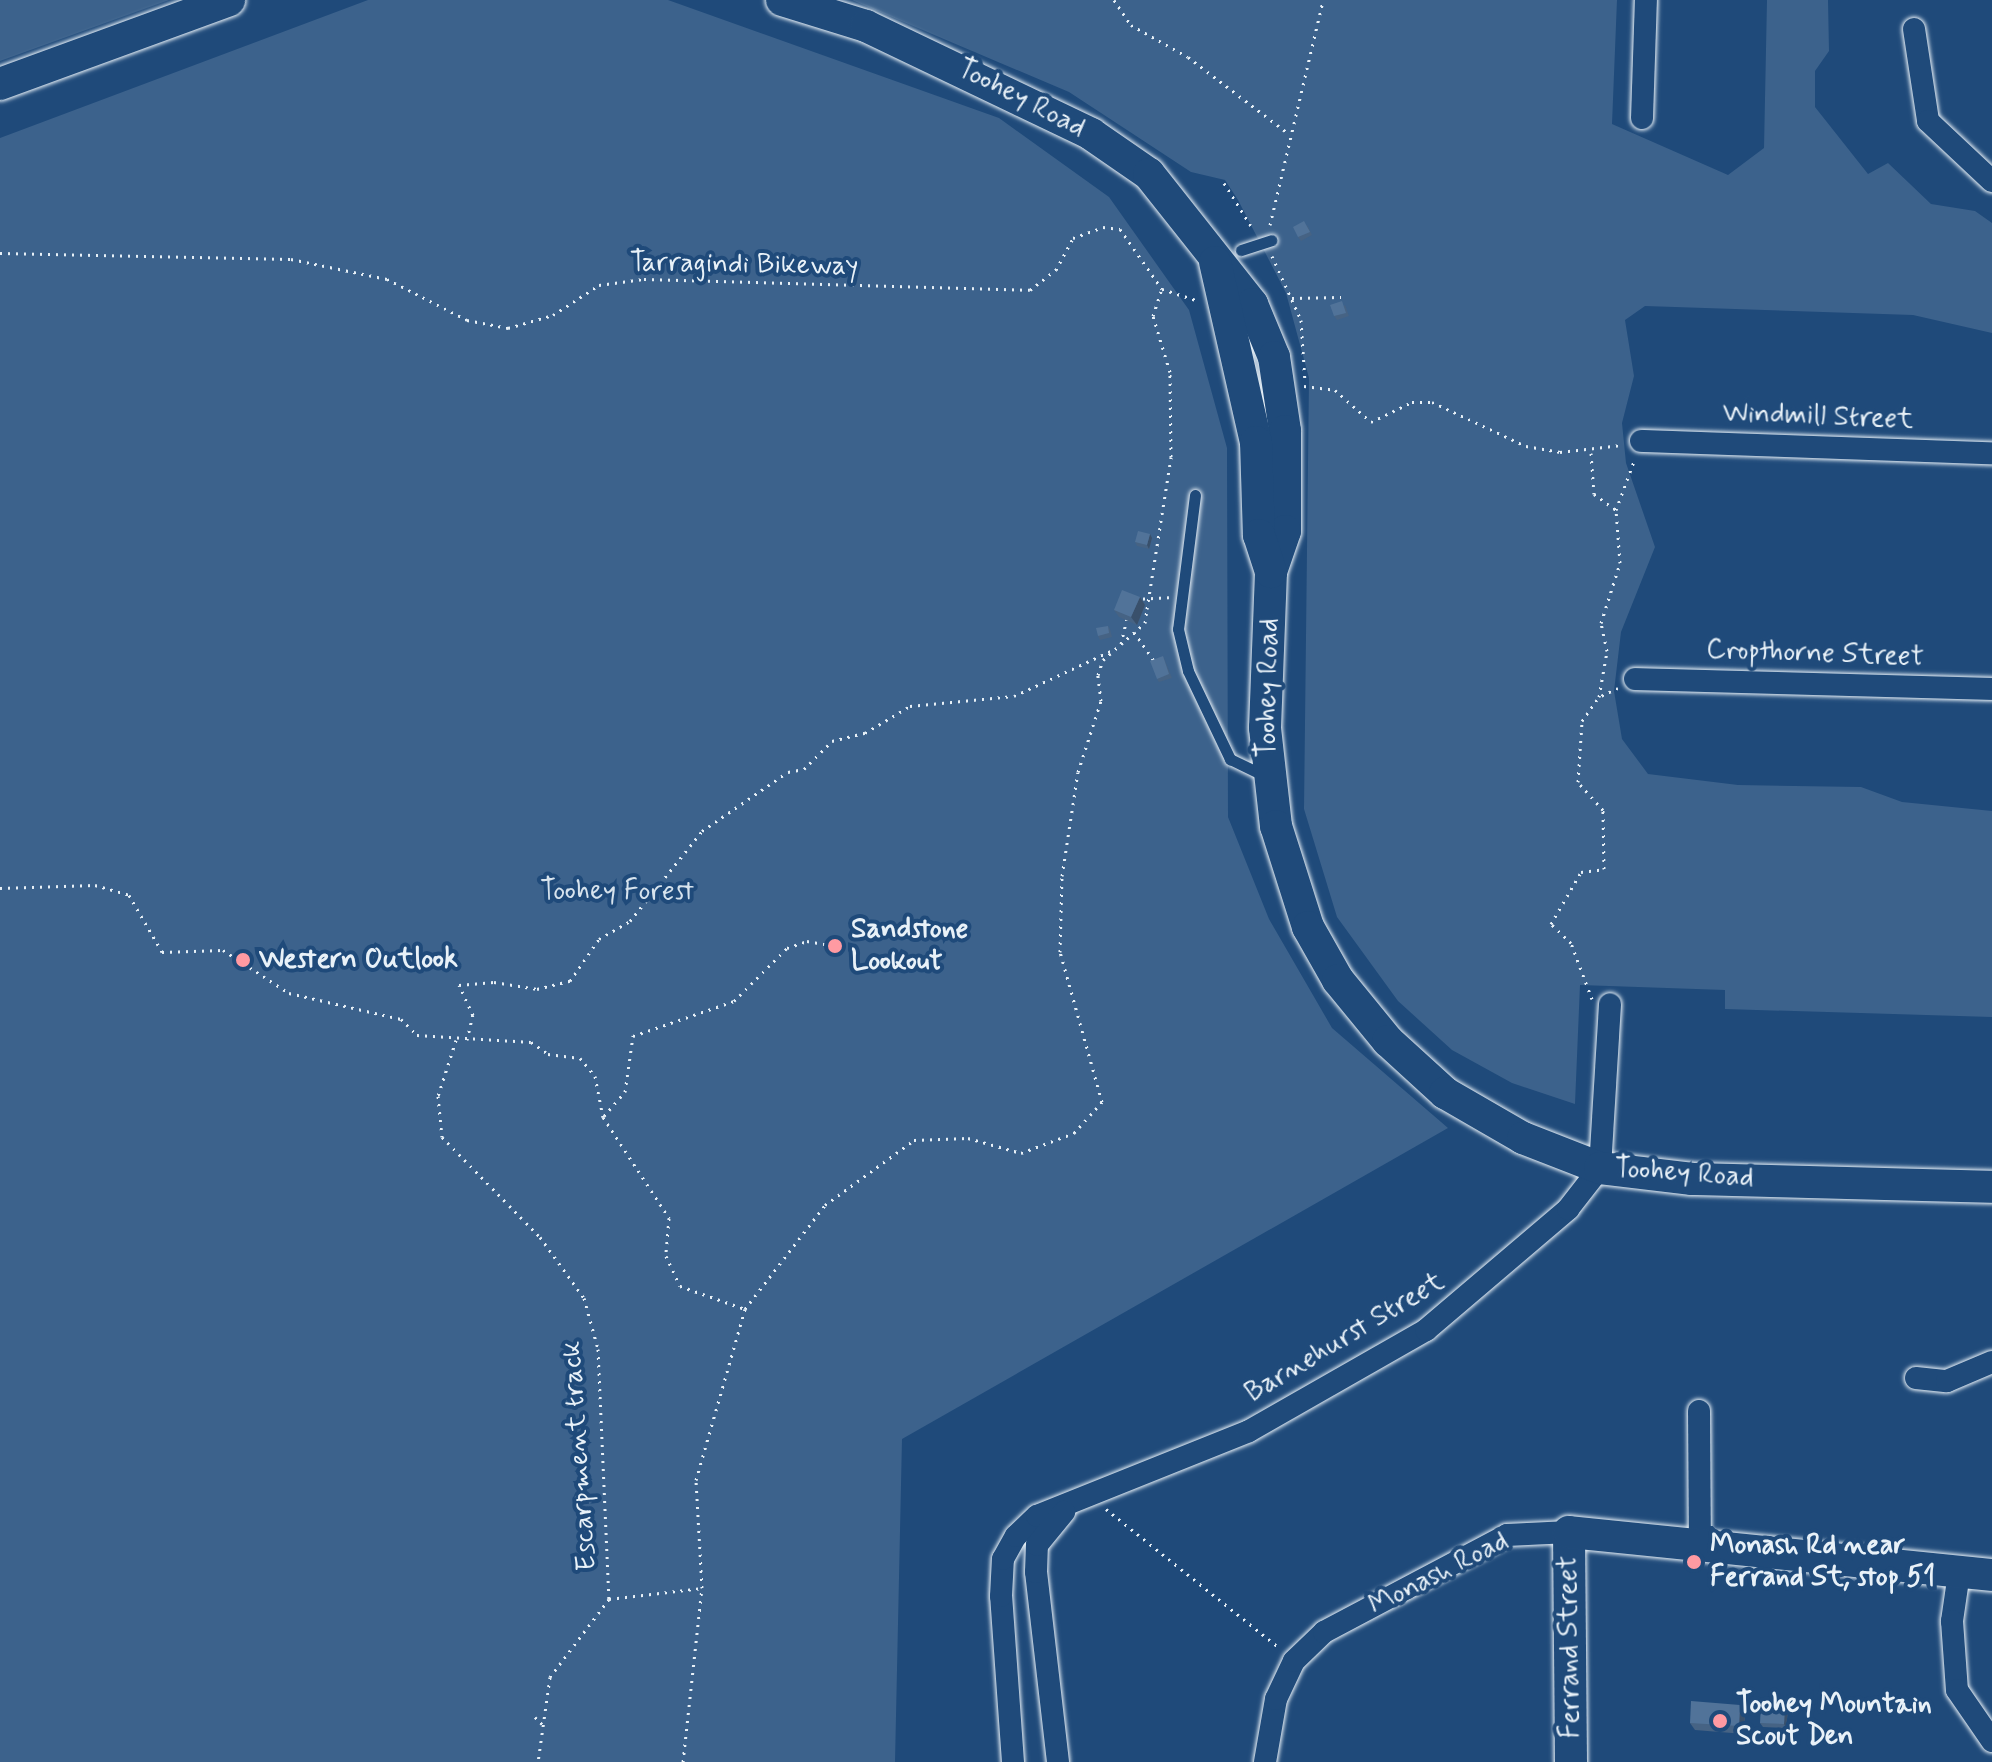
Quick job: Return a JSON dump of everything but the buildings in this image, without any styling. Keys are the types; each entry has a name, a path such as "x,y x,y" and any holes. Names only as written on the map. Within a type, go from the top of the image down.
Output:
{"main road":[{"path":"0,84 229,0"},
{"name":"Toohey Road","path":"782,0 866,26 1091,134 1149,174 1228,256 1256,442 1259,535 1271,572 1268,777 1308,927 1338,980 1388,1041 1445,1093 1523,1138 1600,1168 1692,1179 1992,1187"},
{"name":"Monash Road","path":"1569,1532 1992,1575"},
{"name":"Ferrand Street","path":"1569,1532 1571,1762"}],"street":[{"path":"1642,118 1646,0"},
{"path":"1914,29 1928,121 1992,181"},
{"name":"Windmill Street","path":"1641,441 1992,453"},
{"name":"Cropthorne Street","path":"1635,679 1992,689"},
{"path":"1600,1168 1610,1010"},
{"name":"Barnehurst Street","path":"1013,1762 1003,1559 1037,1516 1249,1431 1426,1330 1568,1209 1600,1168"},
{"path":"1916,1378 1947,1381 1992,1362"},
{"path":"1699,1411 1700,1545"},
{"name":"Barnehurst Street","path":"1058,1762 1037,1545 1048,1524 1080,1498"},
{"name":"Monash Road","path":"1265,1762 1276,1699 1294,1661 1324,1632 1507,1535 1569,1532"},
{"path":"1959,1573 1952,1621 1957,1690 1992,1741"}],"lane":[{"path":"1228,256 1271,240"},
{"path":"1195,495 1178,629 1188,671 1230,759 1268,777"}],"path":[{"path":"1114,0 1131,25 1188,57 1289,134"},
{"path":"1304,385 1305,339 1271,240 1289,134 1323,0"},
{"path":"1224,183 1255,232"},
{"name":"Tarragindi Bikeway","path":"0,253 291,259 387,279 467,320 508,328 543,320 599,285 644,279 1022,292 1045,282 1073,238 1103,227 1120,229 1162,289"},
{"path":"467,1040 473,1015 459,985 537,989 570,981 702,831 788,772 804,769 832,741 865,733 910,706 1014,696 1114,650 1145,623 1171,457 1170,372 1153,316 1162,289 1188,294 1204,309"},
{"path":"1292,298 1341,297"},
{"path":"1296,386 1335,390 1371,422 1412,402 1432,402 1526,446 1591,451 1641,441"},
{"path":"1610,1010 1587,994 1571,943 1551,924 1581,872 1604,869 1603,810 1578,782 1582,721 1599,697 1607,651 1601,623 1620,563 1616,510 1641,441"},
{"path":"1591,451 1594,494 1616,510"},
{"path":"1121,644 1122,629 1136,596 1157,596"},
{"path":"1122,629 1127,638"},
{"path":"1134,632 1156,665 1162,657"},
{"path":"683,1762 702,1588 696,1480 745,1309 796,1240 875,1166 914,1140 968,1138 1021,1153 1074,1133 1102,1102 1060,952 1078,772 1101,701 1098,675 1114,650"},
{"path":"1599,697 1635,679"},
{"path":"0,888 95,885 129,895 162,952 223,950 289,993 401,1019 417,1035 456,1040 531,1042 548,1054 580,1058 595,1076 603,1117 669,1218 666,1256 680,1286 745,1309"},
{"path":"603,1117 625,1092 633,1036 734,1001 787,948 807,941 835,946"},
{"name":"Escarpment track","path":"456,1040 438,1096 442,1137 540,1237 584,1298 598,1349 609,1599 550,1677 538,1762"},
{"path":"1080,1498 1115,1513 1294,1661"},
{"path":"609,1599 702,1588"},
{"path":"535,1717 544,1726"}],"green space":[{"path":"0,0 169,0 0,61"},
{"name":"Toohey Forest","path":"368,0 668,0 999,118 1109,197 1189,310 1227,448 1228,817 1269,919 1332,1028 1448,1128 902,1439 895,1762 0,1762 0,138"},
{"path":"852,0 1617,0 1612,124 1728,175 1764,148 1767,0 1828,0 1829,51 1815,71 1815,107 1868,174 1888,163 1931,204 1975,211 1992,223 1992,333 1913,315 1645,306 1625,320 1634,376 1622,423 1626,463 1655,547 1621,632 1614,691 1622,739 1648,774 1738,785 1861,787 1902,802 1992,811 1992,1017 1725,1009 1725,990 1580,985 1575,1104 1512,1083 1452,1050 1398,1001 1337,917 1304,809 1309,378 1286,293 1238,200 1225,180 1191,172 1069,92"}],"place":[{"name":"Sandstone Lookout","path":"835,946"},
{"name":"Western Outlook","path":"243,960"},
{"name":"Monash Rd near Ferrand St, stop 51","path":"1694,1562"},
{"name":"Toohey Mountain Scout Den","path":"1720,1721"}]}
